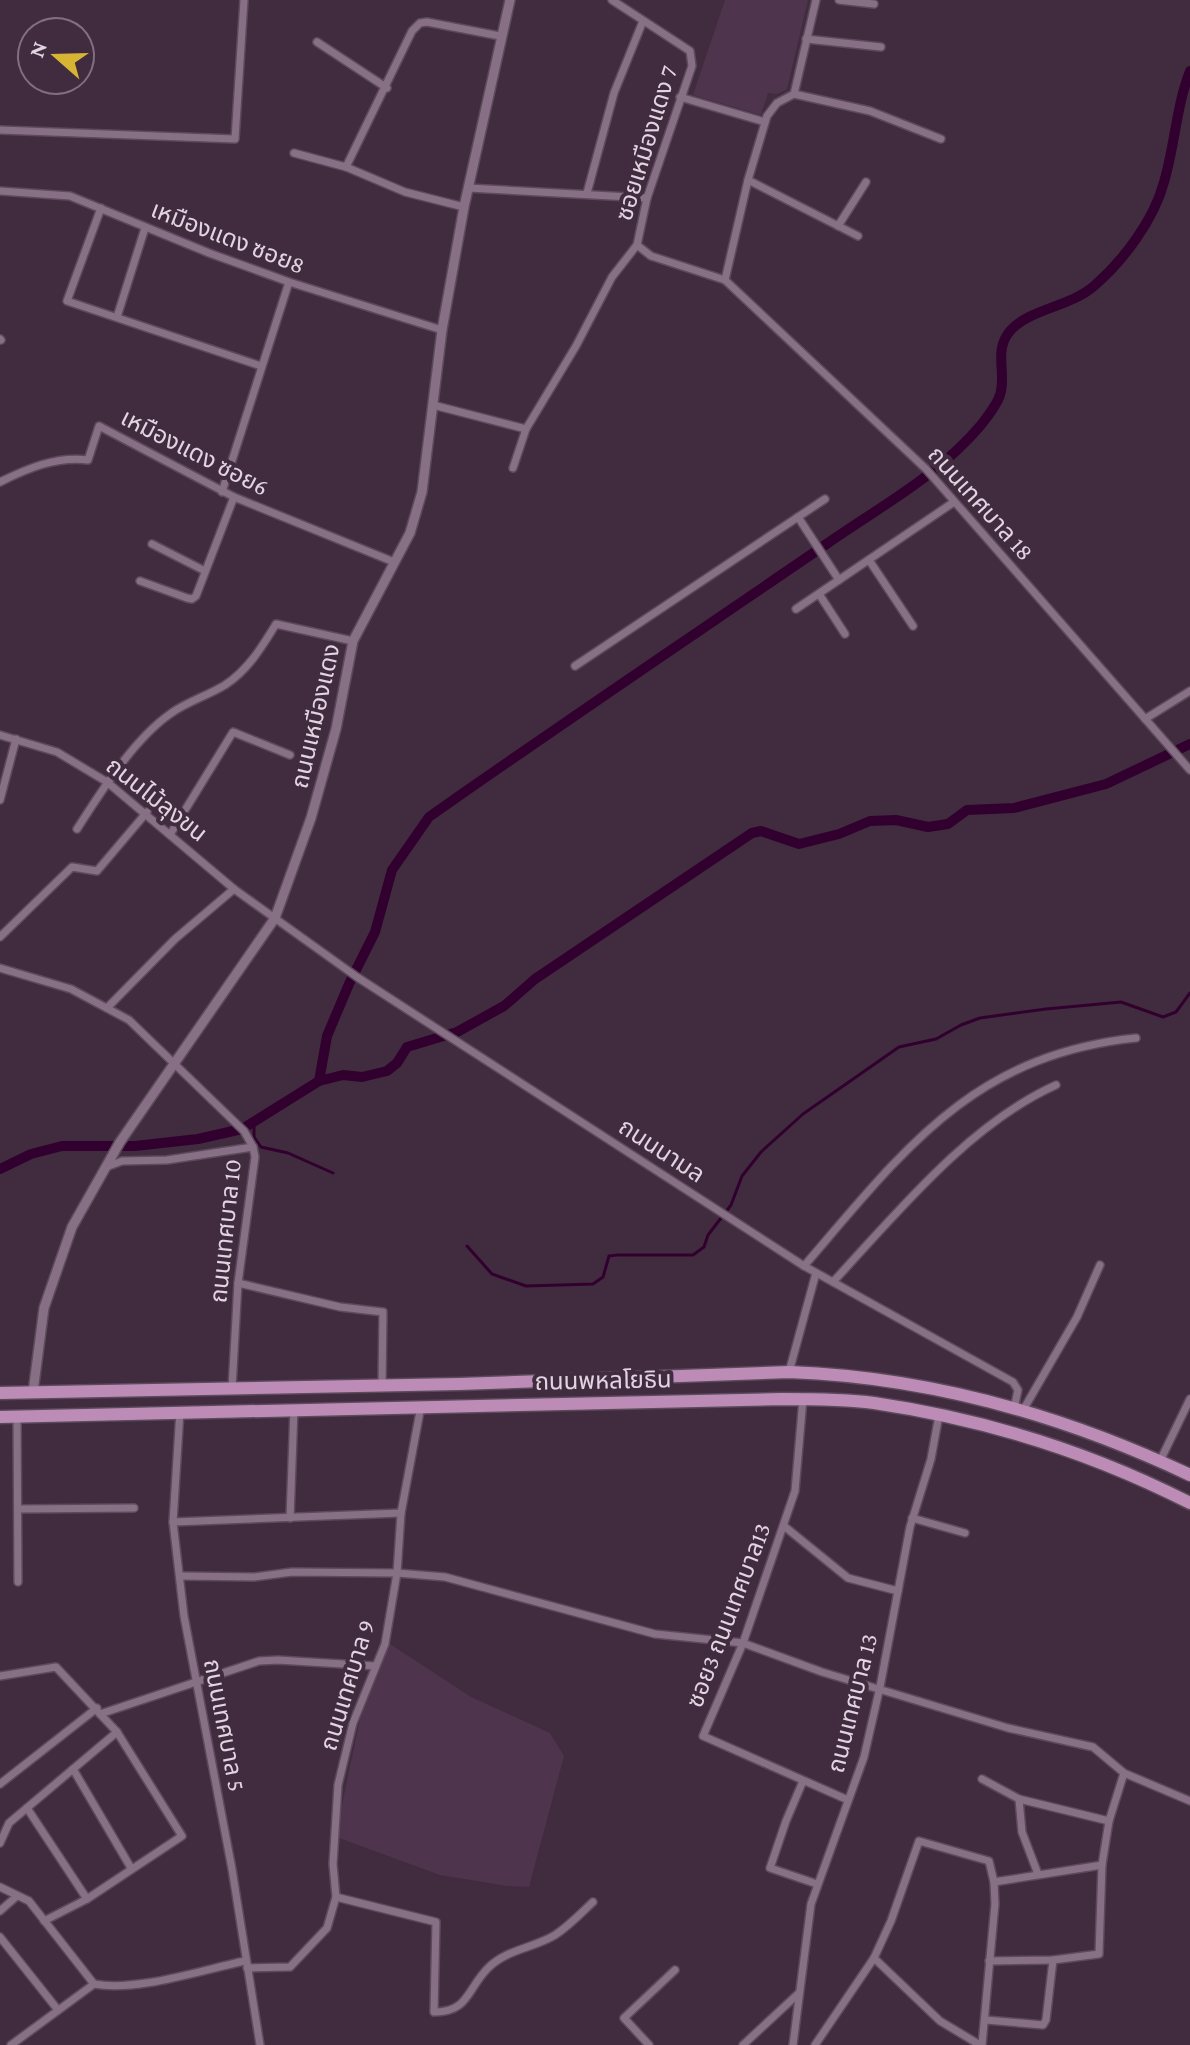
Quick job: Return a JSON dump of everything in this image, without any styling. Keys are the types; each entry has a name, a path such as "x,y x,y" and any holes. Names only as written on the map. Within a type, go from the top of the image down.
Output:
{"main road":[{"name":"ถนนพหลโยธิน","path":"0,1393 789,1372 836,1374 913,1385 1018,1410 1160,1461 1190,1475"},
{"path":"382,1384 382,1406"},
{"path":"421,1384 421,1406"},
{"name":"ถนนพหลโยธิน","path":"0,1417 382,1406 803,1399 871,1403 939,1415 1075,1453 1137,1476 1190,1503"}],"street":[{"path":"0,130 235,139 244,0"},
{"name":"ถนนเหมืองแดง","path":"33,1392 44,1308 72,1227 120,1142 275,918 311,818 336,729 353,641 410,533 422,492 442,330 464,207 510,0"},
{"name":"ซอยเหมืองแดง 7","path":"612,0 690,51 692,66 647,198 637,245 651,256 725,280"},
{"path":"794,94 816,0"},
{"path":"839,0 874,4"},
{"path":"587,193 614,93 643,21"},
{"path":"346,167 412,31 420,23 500,36"},
{"path":"806,39 881,47"},
{"path":"317,42 387,88"},
{"path":"725,280 765,122 777,103 794,94 870,111 941,139"},
{"path":"680,97 765,122"},
{"path":"294,153 346,167 405,192 464,207"},
{"path":"748,180 858,236"},
{"path":"838,226 866,182"},
{"path":"468,188 647,198"},
{"name":"เหมืองแดง ซอย8","path":"0,191 70,196 289,282 442,330"},
{"path":"101,208 67,301 261,366"},
{"path":"117,317 145,228"},
{"path":"513,468 526,429 576,346 612,277 637,245"},
{"name":"ถนนเทศบาล 18","path":"725,280 926,469 1190,770"},
{"path":"222,492 289,282"},
{"path":"433,405 526,429"},
{"name":"เหมืองแดง ซอย6","path":"0,482 52,461 70,458 88,460 99,426 222,492 394,562"},
{"path":"140,581 192,599 196,596 234,497"},
{"path":"575,666 825,499"},
{"path":"796,609 954,502"},
{"path":"798,517 839,580"},
{"path":"152,544 205,571"},
{"path":"869,560 913,626"},
{"path":"819,594 845,634"},
{"path":"77,829 107,782 169,714 227,684 252,662 276,624 353,641"},
{"path":"1145,719 1190,691"},
{"path":"171,833 233,732 290,755"},
{"name":"ถนนไม้ลุงขน","path":"0,735 57,752 107,782 147,812 234,889 275,918"},
{"path":"0,800 16,739"},
{"path":"0,937 72,867 97,871 147,812"},
{"path":"107,1008 175,939 234,889"},
{"name":"ถนนนามล","path":"275,918 451,1039 804,1266 1013,1382 1018,1390 1018,1410"},
{"name":"ถนนเทศบาล 10","path":"0,968 71,989 129,1020 244,1131 251,1143 255,1157 238,1283 232,1388"},
{"path":"804,1266 920,1134 981,1089 1009,1072 1060,1052 1099,1042 1136,1038"},
{"path":"833,1282 891,1219 980,1133 1024,1099 1056,1085"},
{"path":"106,1166 122,1161 167,1160 251,1143"},
{"path":"1018,1410 1077,1317 1100,1265"},
{"path":"789,1372 816,1273"},
{"path":"238,1283 340,1307 383,1312 382,1384"},
{"name":"ซอย3 ถนนเทศบาล13","path":"803,1399 795,1491 743,1643 703,1736 848,1800"},
{"path":"1160,1461 1190,1399"},
{"name":"ถนนเทศบาล 9","path":"94,1984 108,1987 134,1985 246,1964 290,1967 327,1928 336,1897 333,1864 338,1785 353,1723 385,1644 397,1573 401,1513 421,1406"},
{"path":"290,1518 294,1409"},
{"name":"ถนนเทศบาล 5","path":"180,1411 173,1522 196,1681 232,1869 260,2045"},
{"name":"ถนนเทศบาล 13","path":"793,2045 811,1904 864,1757 912,1518 931,1459 939,1415"},
{"path":"17,1416 18,1582"},
{"path":"18,1509 134,1508"},
{"path":"173,1522 401,1513"},
{"path":"912,1518 965,1533"},
{"path":"784,1526 848,1578 898,1591"},
{"path":"180,1576 254,1577 292,1572 397,1573 445,1577 655,1634 743,1643 822,1672 1008,1728 1093,1747 1124,1773 1190,1801"},
{"path":"0,1784 99,1711 259,1661 375,1666"},
{"path":"0,1676 56,1667 117,1732 182,1836 87,1899 44,1921"},
{"path":"0,1843 9,1823 117,1732"},
{"path":"73,1769 131,1868"},
{"path":"989,1961 1053,1960 1099,1954 1102,1865 1109,1821 1124,1773"},
{"path":"982,1779 1019,1799 1109,1821"},
{"path":"803,1781 770,1868 817,1884"},
{"path":"1019,1799 1022,1832 1038,1874"},
{"path":"27,1808 87,1899"},
{"path":"815,2045 874,1958 891,1921 919,1841 989,1861 995,1904 986,2020 981,2045 940,2021 874,1958"},
{"path":"994,1882 1102,1865"},
{"path":"0,1887 29,1901 94,1984 11,2045"},
{"path":"0,1911 17,1896"},
{"path":"336,1897 436,1922 434,2012 450,2012 462,2005 489,1967 512,1951 554,1935 593,1902"},
{"path":"0,1937 58,2010"},
{"path":"986,2020 1043,2025 1053,1960"},
{"path":"649,2045 624,2018 675,1970"},
{"path":"743,2045 799,1993"}],"shaded area":[{"path":"725,0 808,0 787,89 777,94 768,93 761,115 693,95"},
{"path":"390,1644 471,1697 550,1733 564,1756 529,1887 440,1875 339,1838 342,1805 360,1719"}],"waterway":[{"path":"319,1081 327,1036 375,932 392,870 429,817 908,489 964,443 999,399 1002,346 1010,331 1028,318 1073,299 1094,286 1116,265 1145,225 1164,182 1190,71"},
{"path":"0,1169 31,1154 62,1146 135,1146 198,1139 242,1129 319,1081 343,1075 362,1077 387,1071 397,1063 407,1047 457,1032 504,1006 535,979 752,833 761,831 799,844 839,834 870,821 896,820 928,827 948,824 967,810 1014,808 1106,784 1190,744"},
{"path":"467,1246 492,1274 526,1286 593,1284 603,1277 609,1256 693,1255 704,1247 708,1235 731,1205 742,1176 761,1152 803,1114 899,1047 936,1039 980,1018 1046,1009 1121,1002 1163,1017 1176,1012 1190,993"},
{"path":"254,1122 254,1137 261,1147 288,1153 333,1173"}]}
